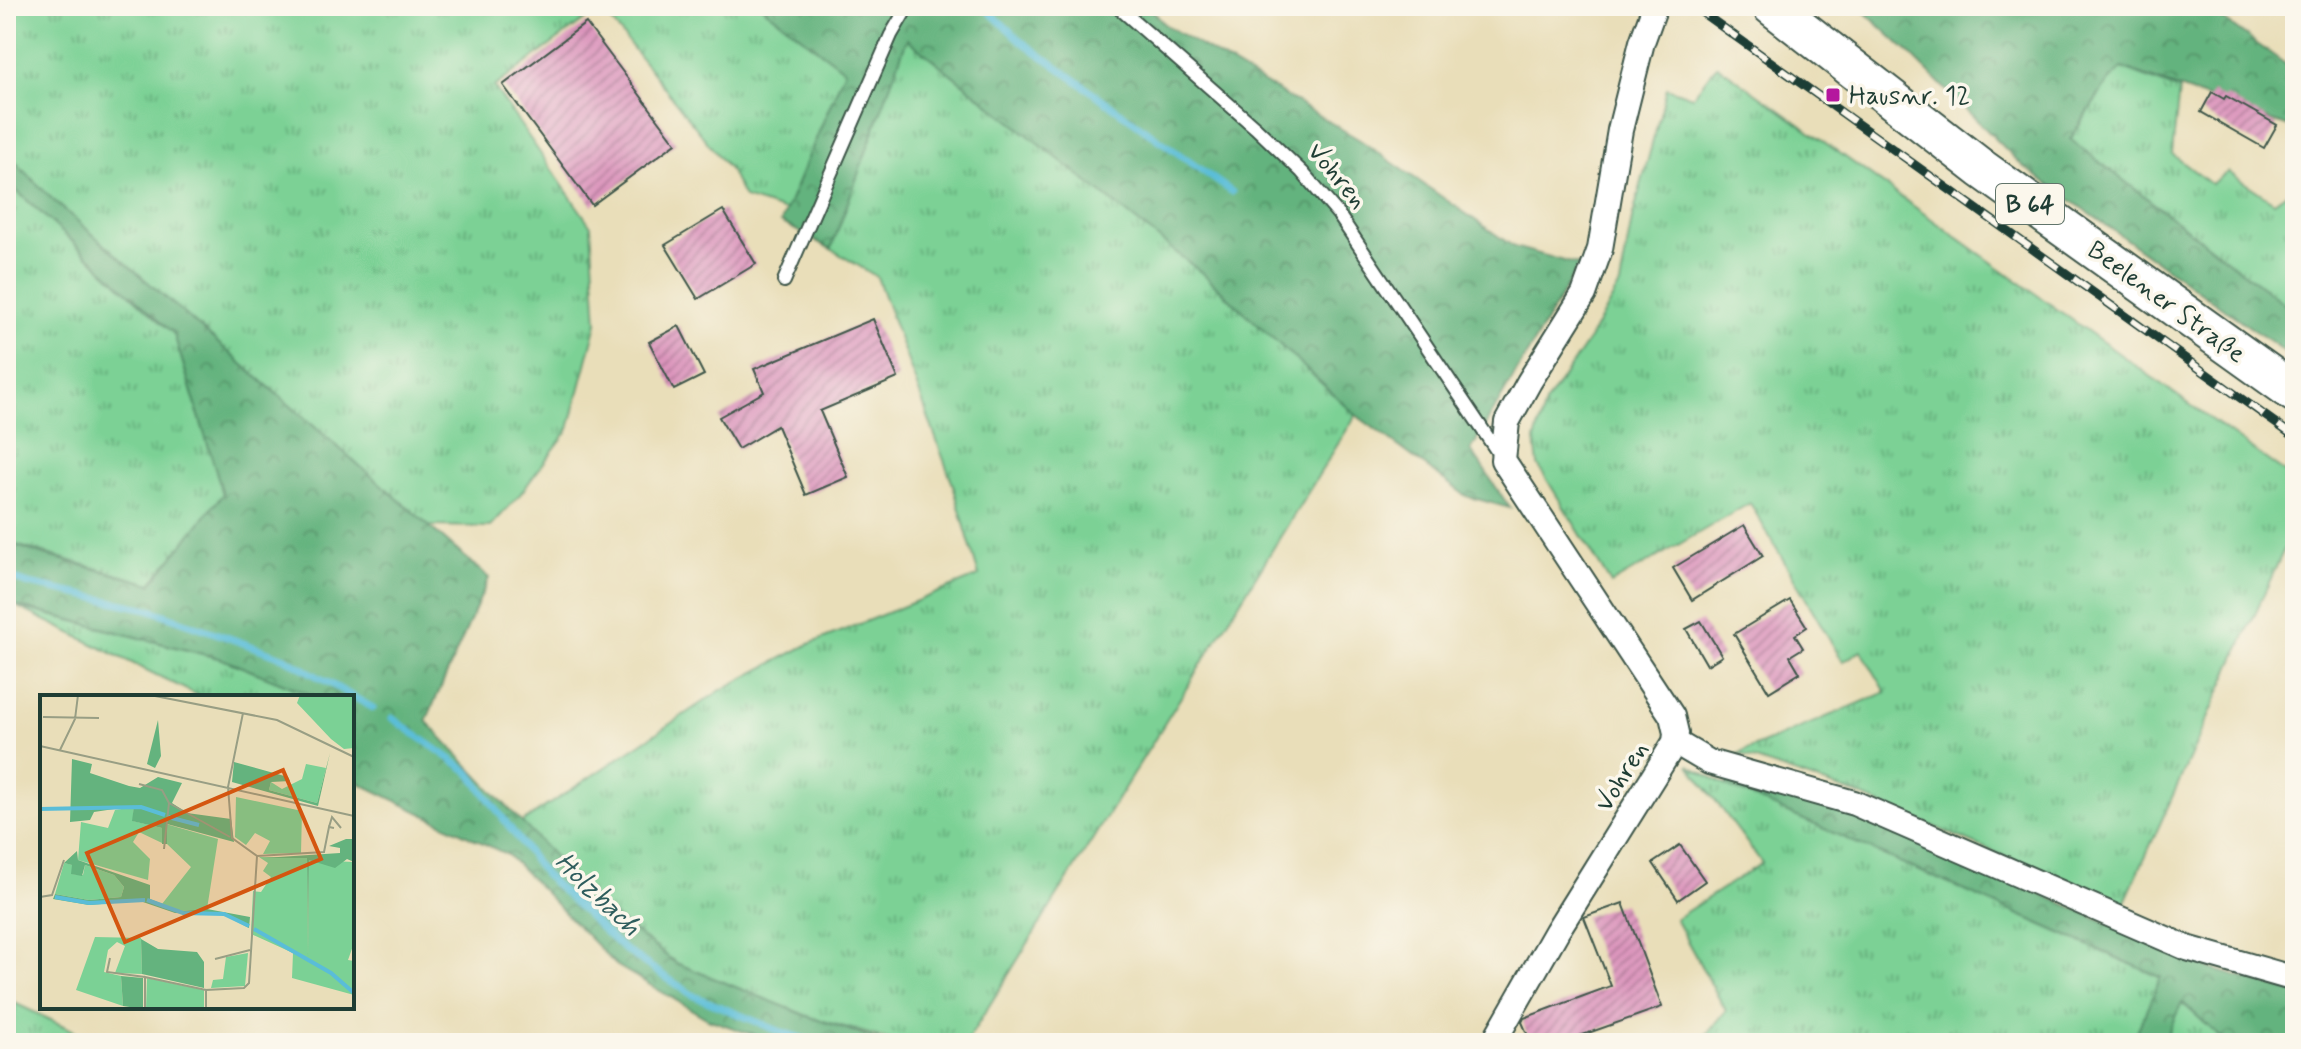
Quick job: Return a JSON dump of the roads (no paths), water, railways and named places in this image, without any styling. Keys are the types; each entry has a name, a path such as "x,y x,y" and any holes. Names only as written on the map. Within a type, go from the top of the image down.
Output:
{"main road":[{"name":"Beelener Straße","path":"1772,6 1982,169 2295,393"}],"street":[{"path":"1503,460 1507,422 1584,294 1600,249 1620,130 1642,42 1655,6"},
{"name":"Vohren","path":"1493,1043 1557,931 1675,742 1676,733 1672,716 1503,460"},
{"path":"1675,742 1709,762 1854,803 2187,948 2295,979"}],"lane":[{"path":"784,281 891,35 908,6"},
{"name":"Vohren","path":"1117,6 1256,128 1302,172 1338,214 1503,460"},
{"path":"1475,418 1492,424 1507,422"}],"waterway":[{"path":"983,6 1021,41 1232,192"},
{"name":"Holzbach","path":"6,576 29,584 148,609 285,658 350,695"},
{"name":"Holzbach","path":"354,697 373,708"},
{"name":"Holzbach","path":"392,718 469,772 544,874 622,948 694,996 817,1043"}],"railway":[{"path":"1693,6 2295,437"}],"place":[{"name":"Hausnr. 12","path":"1833,95"}]}
